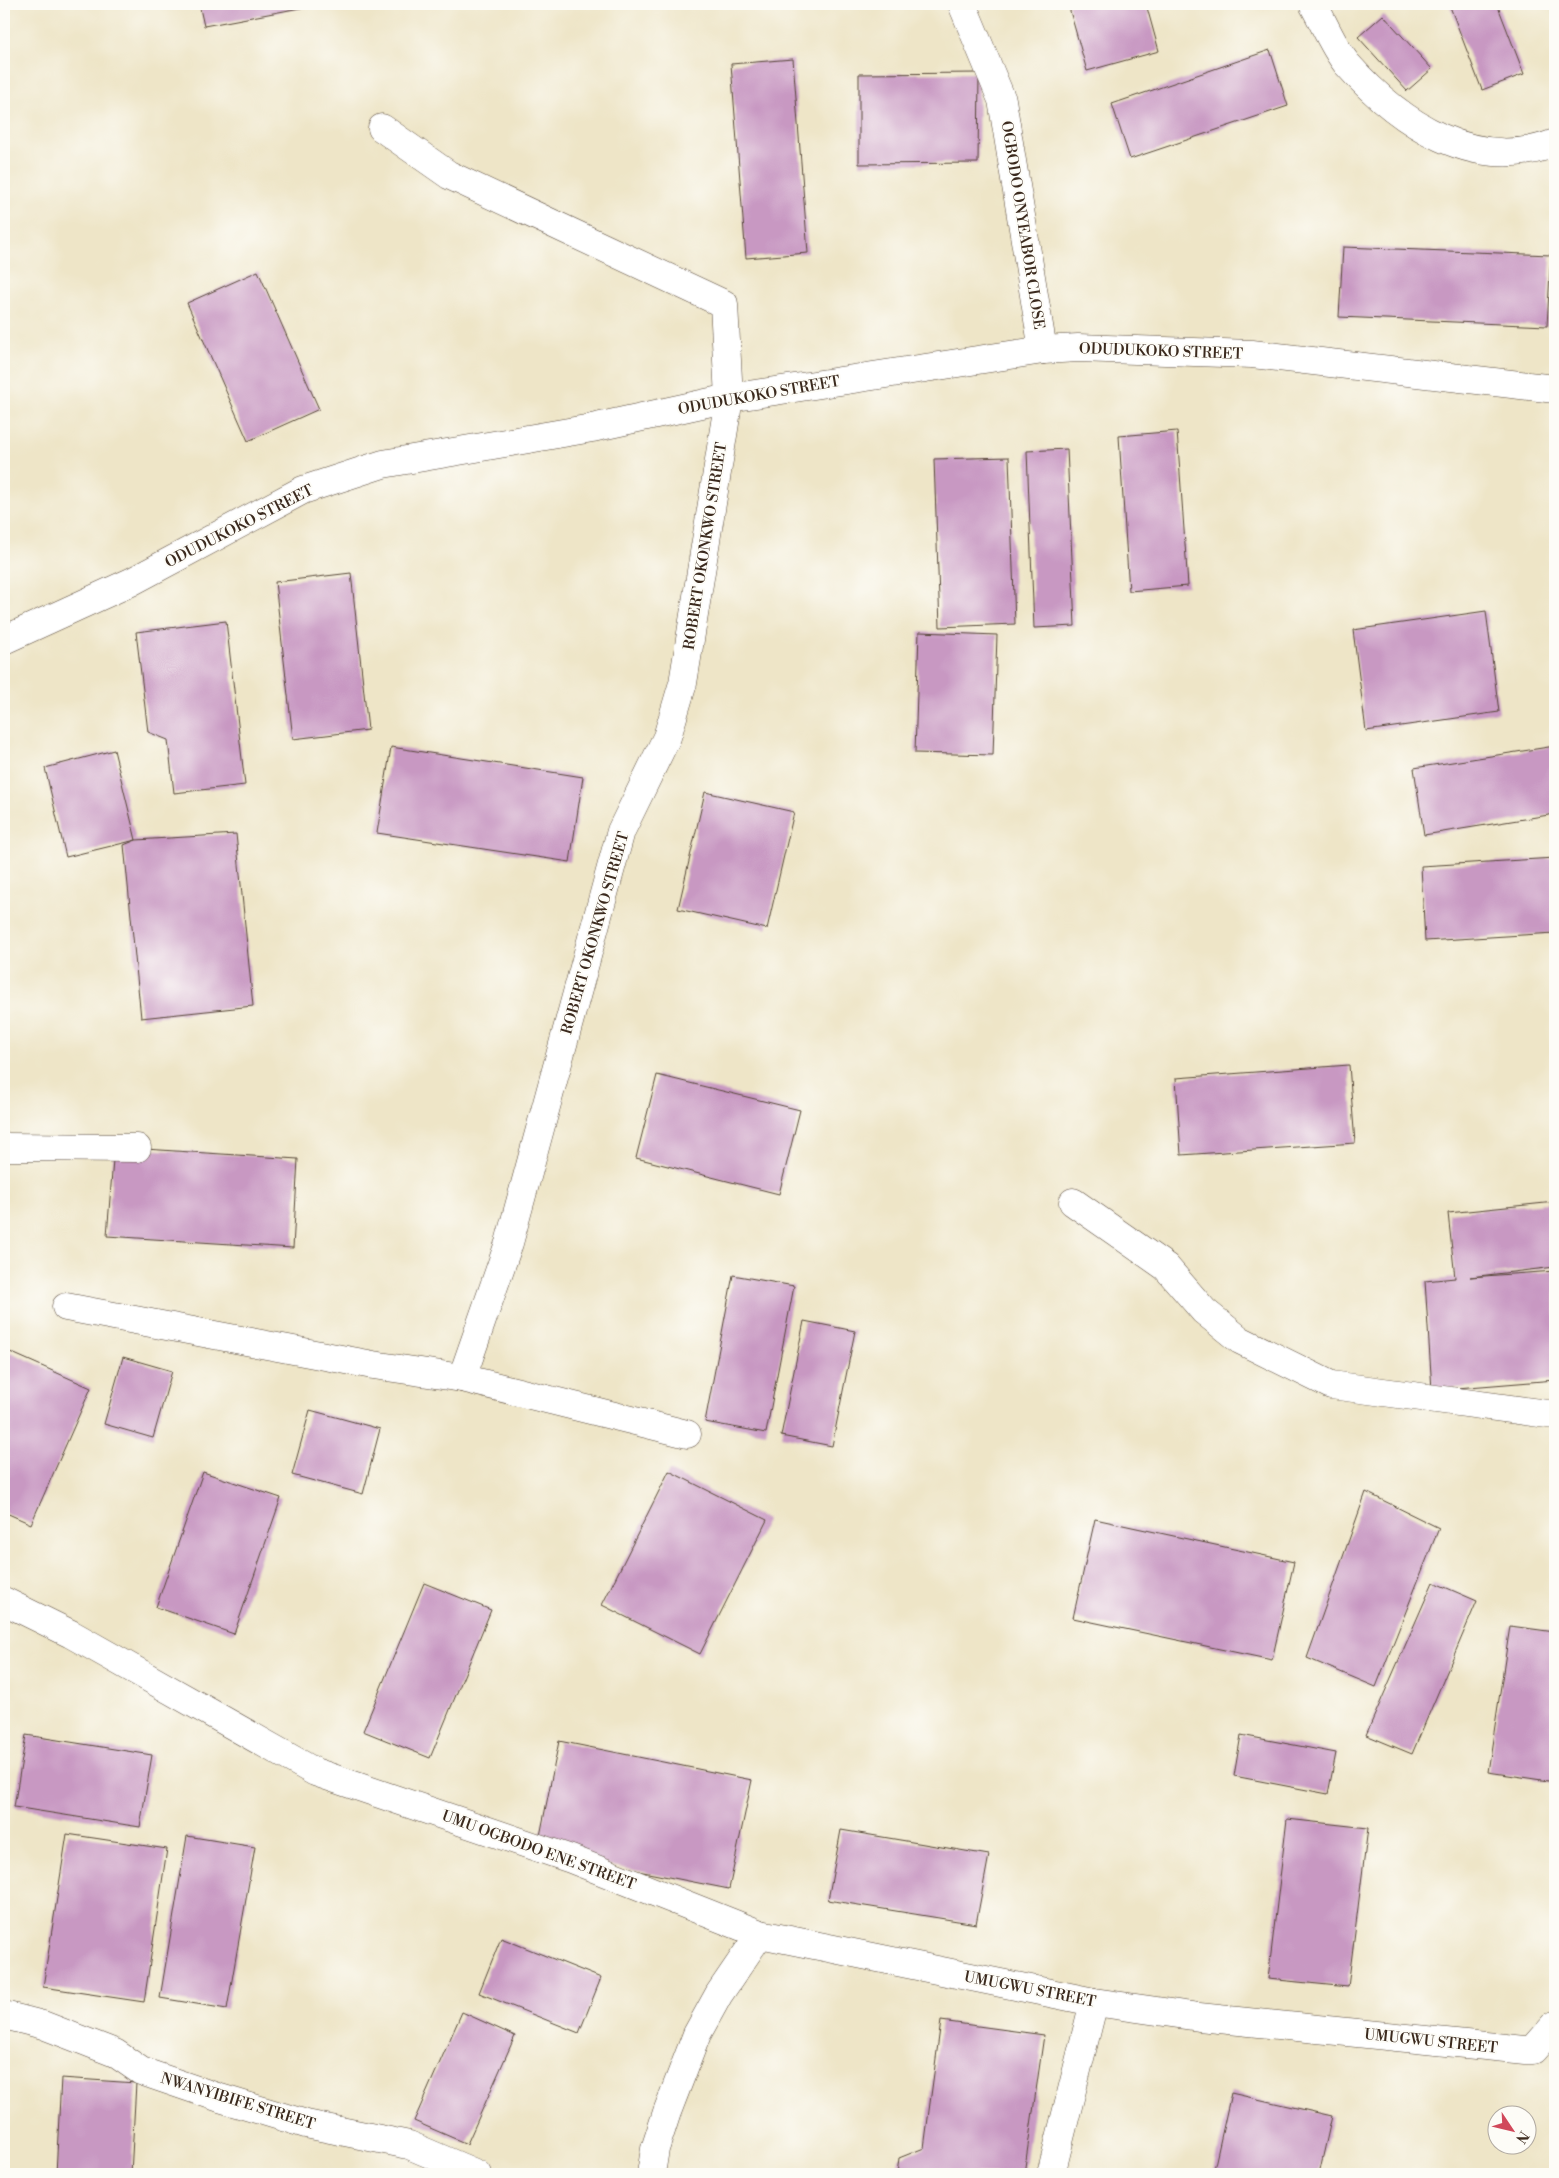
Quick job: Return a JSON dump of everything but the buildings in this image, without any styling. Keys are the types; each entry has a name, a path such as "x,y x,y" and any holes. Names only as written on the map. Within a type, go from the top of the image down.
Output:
{"street":[{"name":"OGBODO ONYEABOR CLOSE","path":"962,4 1002,100 1043,350"},
{"path":"1314,4 1346,63 1393,106 1438,138 1458,146 1499,154 1554,148"},
{"name":"ROBERT OKONKWO STREET","path":"382,128 449,175 724,304 729,398 683,683 667,737 622,831 509,1242 462,1378"},
{"name":"ODUDUKOKO STREET","path":"4,640 131,582 303,490 382,464 592,428 729,398 1043,350 1078,348 1252,354 1555,389"},
{"path":"4,1147 137,1148"},
{"path":"1073,1202 1166,1268 1204,1311 1240,1340 1331,1385 1555,1415"},
{"path":"66,1307 373,1365 462,1378 687,1434"},
{"name":"UMU OGBODO ENE STREET","path":"4,1601 71,1634 315,1772 571,1859 760,1934"},
{"path":"651,2174 655,2149 667,2112 697,2034 719,1994 760,1934"},
{"name":"UMUGWU STREET","path":"760,1934 1094,2002 1199,2017 1524,2050 1533,2050 1555,2025"},
{"path":"1051,2174 1094,2002"},
{"name":"NWANYIBIFE STREET","path":"4,2016 43,2025 115,2053 141,2071 220,2098 306,2124 409,2145 477,2174"}]}
